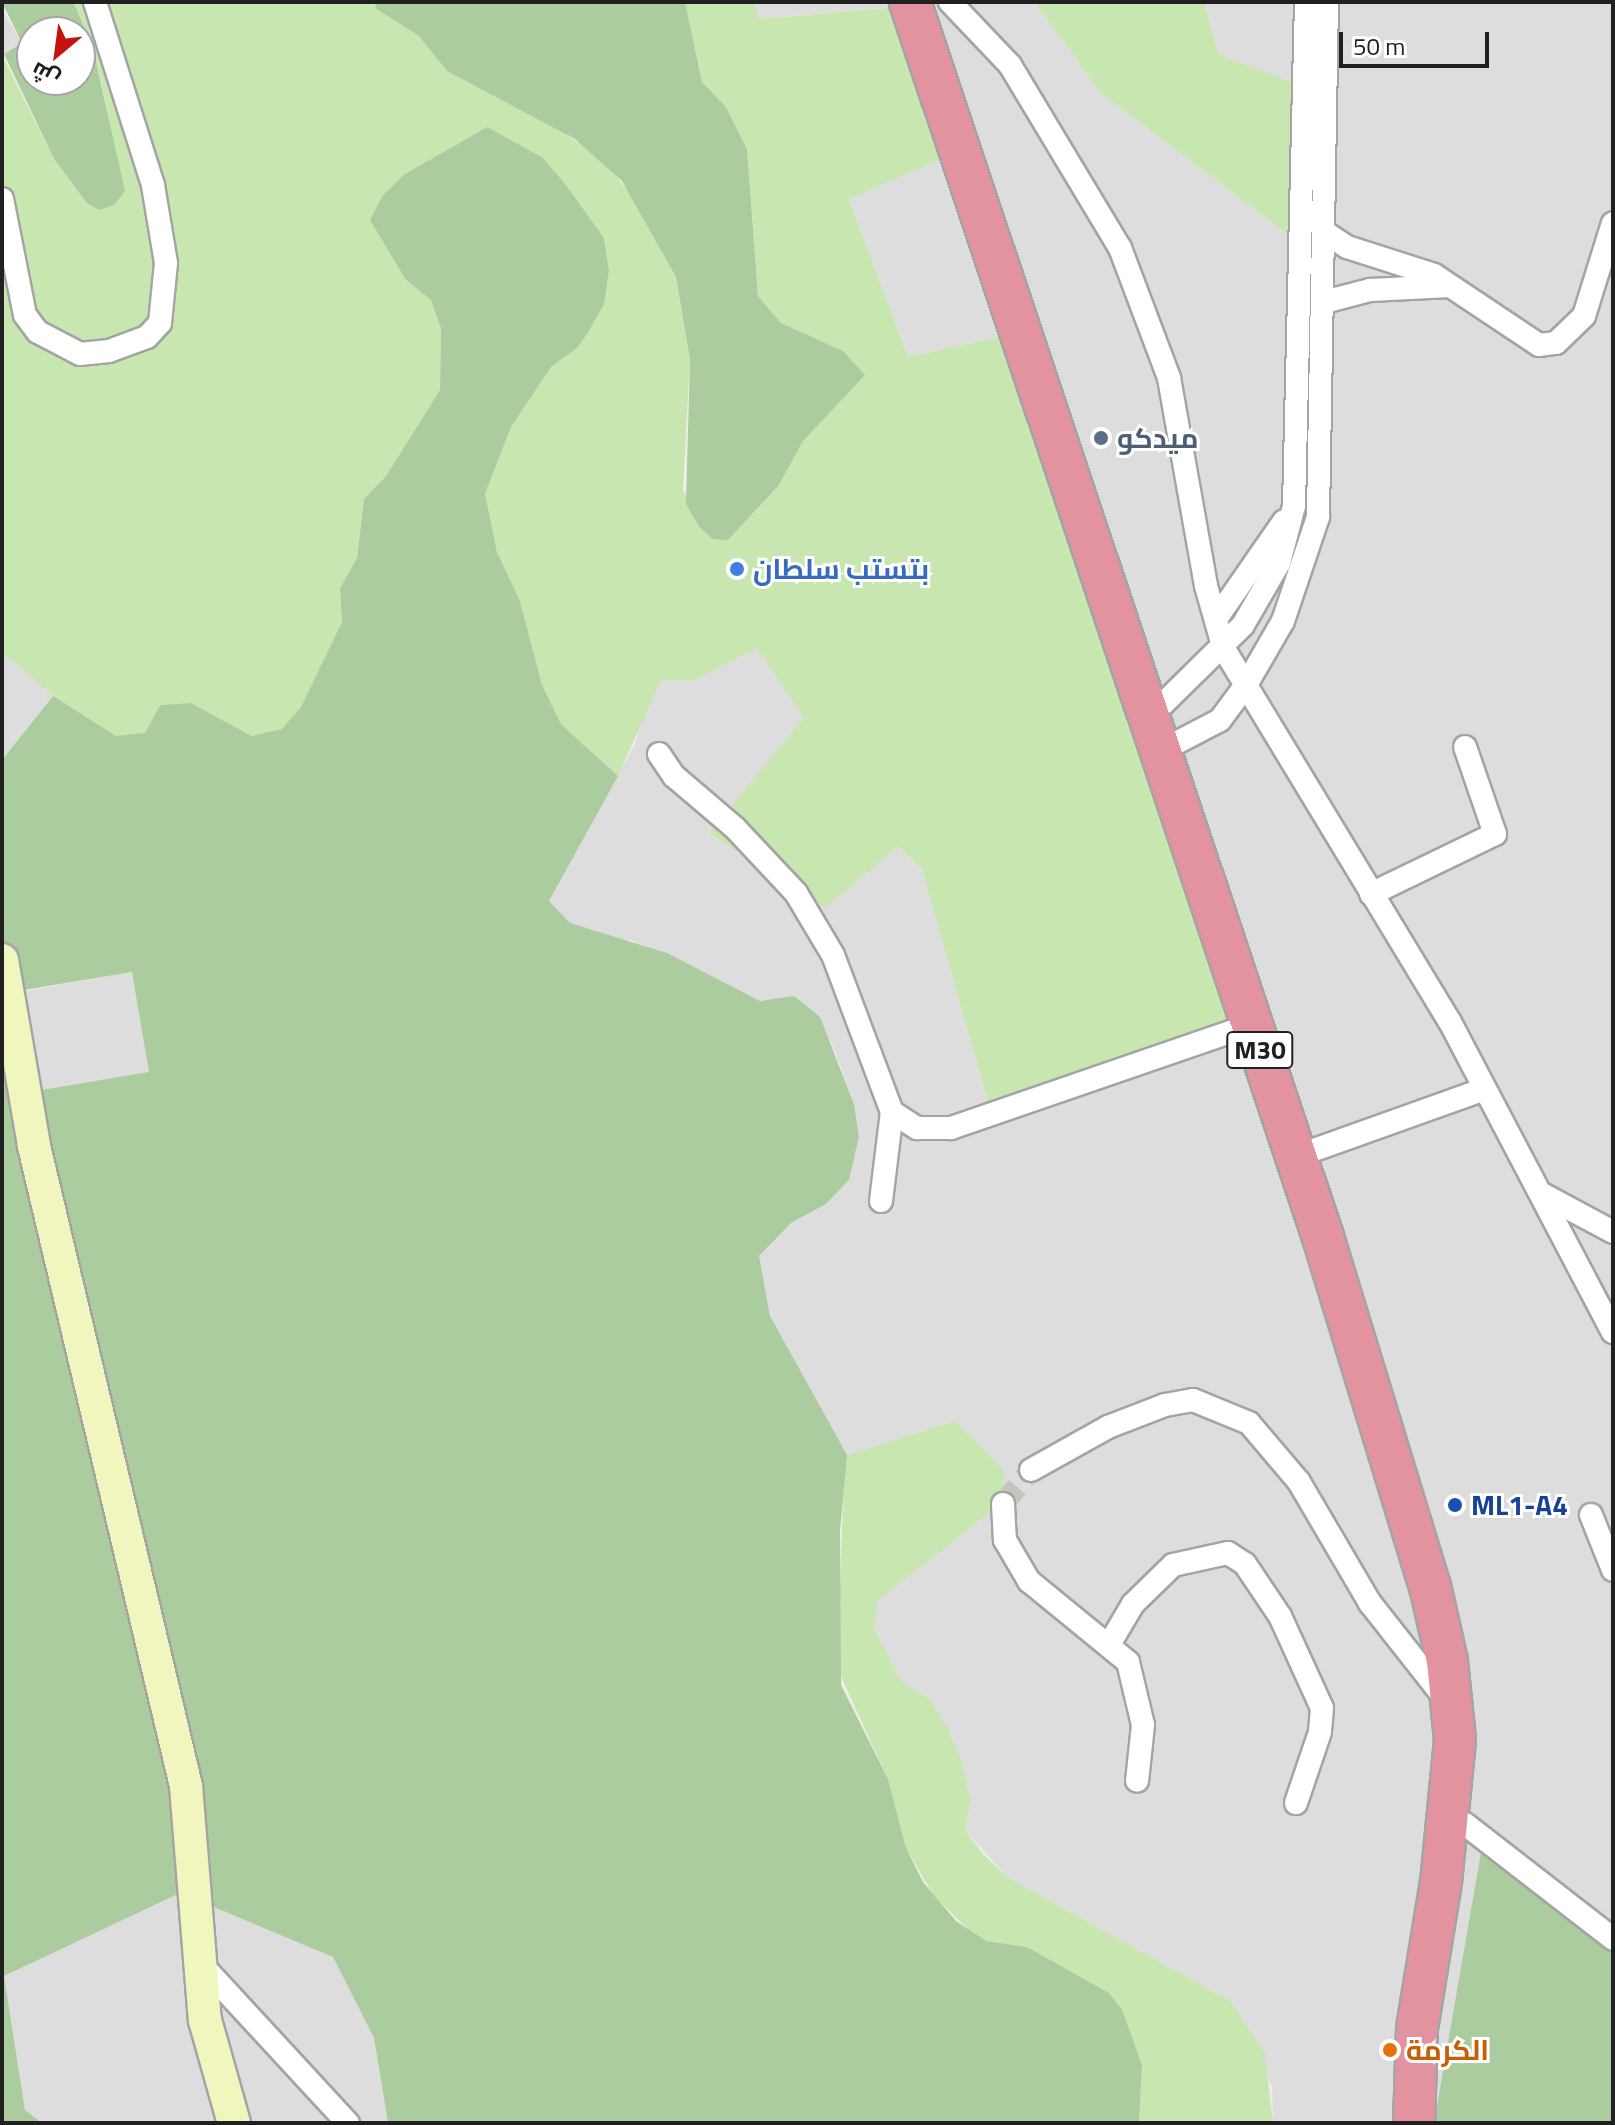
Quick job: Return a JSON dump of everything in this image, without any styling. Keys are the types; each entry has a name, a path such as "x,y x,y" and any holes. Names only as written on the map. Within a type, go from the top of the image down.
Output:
{"highway":[{"name":"M30","path":"910,2 1323,1237 1430,1586 1453,1709 1443,1866 1417,2029 1414,2123"},
{"name":"M30","path":"937,2 1164,703 1317,1149 1447,1568 1466,1648 1472,1714 1465,1824 1432,2035 1436,2123"}],"main road":[{"path":"2,960 34,1146 186,1786 205,2020 234,2123"}],"street":[{"path":"2,199 25,315 38,332 80,354 109,351 147,337 160,323 166,263 153,185 95,2"},
{"path":"950,2 1010,65 1043,114 1132,275 1169,378 1224,649 1485,1089 1544,1195 1613,1332"},
{"path":"1164,703 1224,649 1279,563 1294,506 1306,2"},
{"path":"1178,742 1220,720 1246,685 1283,621 1318,517 1326,233 1327,2"},
{"path":"1326,233 1347,247 1414,266 1450,286 1522,338 1539,345 1556,343 1584,316 1594,296 1613,223"},
{"path":"1324,302 1370,290 1450,286"},
{"path":"1216,619 1294,506"},
{"path":"1371,894 1495,834 1465,747"},
{"path":"659,754 674,776 762,856 818,928 892,1112 881,1201"},
{"path":"892,1112 917,1128 951,1128 1250,1025"},
{"path":"1317,1149 1485,1089"},
{"path":"1544,1195 1613,1232"},
{"path":"1031,1470 1108,1427 1165,1405 1193,1400 1249,1423 1299,1482 1370,1603 1453,1709"},
{"path":"1003,1504 1005,1540 1029,1581 1110,1643 1128,1662 1143,1725 1137,1781"},
{"path":"1591,1515 1613,1570"},
{"path":"1110,1643 1133,1604 1173,1565 1228,1553 1245,1564 1280,1616 1322,1708 1320,1732 1296,1803"},
{"path":"1465,1824 1613,1939"},
{"path":"202,1965 348,2123"}],"shaded area":[{"path":"755,2 1034,2 1102,94 1287,234 1302,87 1219,56 1204,2 1613,2 1613,1944 1434,2123 1273,2123 1272,2086 1230,2001 1007,1877 965,1830 971,1800 962,1761 929,1698 903,1683 874,1630 876,1601 1002,1503 955,1421 847,1455 797,1373 770,1316 763,1286 759,1256 791,1223 826,1204 849,1180 859,1137 854,1104 832,1044 794,996 760,1001 633,941 601,936 570,923 549,901 635,744 645,709 661,680 694,681 757,648 804,718 825,908 898,845 922,869 988,1103 1009,335 908,357 849,198 957,152 907,6 757,19"},
{"path":"2,9 16,33 16,47 2,55"},
{"path":"2,652 53,696 2,760"},
{"path":"132,972 150,1072 30,1094 12,993"},
{"path":"180,1893 333,1957 374,2038 388,2123 42,2123 25,2110 4,1976"}],"green space":[{"path":"2,2 72,2 79,16 16,16 16,31"},
{"path":"72,2 377,2 375,8 419,36 462,79 548,122 603,159 632,196 676,277 690,359 683,489 700,528 728,540 779,485 803,441 864,375 843,351 781,323 758,296 747,149 726,107 702,82 685,2 755,2 758,19 908,6 957,152 849,199 908,357 1009,335 1239,1014 988,1103 922,869 898,846 825,908 709,833 804,718 757,648 694,681 661,680 618,776 561,724 542,685 520,601 497,552 485,494 511,427 551,367 577,348 604,304 609,271 604,238 487,127 405,174 406,280 431,300 441,329 440,390 386,476 364,499 357,558 340,588 342,622 301,708 282,730 252,736 191,703 160,705 145,733 116,737 53,696 2,652 2,55 16,83 16,96 22,96 54,159 86,202 118,161 96,64 96,16 77,16"},
{"path":"377,2 685,2 702,82 726,107 747,149 758,296 781,323 843,351 865,375 803,441 779,485 728,540 713,539 700,528 686,504 690,359 676,277 622,181 575,139 447,71 419,36 375,8"},
{"path":"1034,2 1204,2 1219,55 1302,86 1287,234 1102,94"},
{"path":"16,47 16,79 4,54"},
{"path":"96,62 125,191 114,205 99,210 86,202 54,159 24,96 96,96"},
{"path":"487,127 543,158 604,238 609,271 604,304 577,348 551,367 511,427 485,494 497,552 520,601 542,685 561,724 618,776 549,901 570,923 667,953 760,1001 794,996 820,1017 854,1104 859,1137 849,1180 826,1204 791,1223 759,1256 770,1316 847,1455 840,1530 841,1685 888,1779 906,1848 923,1882 956,1921 986,1941 1027,1947 1109,1993 1122,2010 1142,2065 1139,2123 388,2123 374,2038 333,1957 180,1893 4,1976 25,2110 42,2123 2,2123 2,760 53,696 116,736 145,733 160,705 191,703 252,736 282,729 301,707 342,622 340,588 357,558 364,499 386,476 440,390 441,329 431,300 406,280 370,220 383,195 405,174","holes":["132,972 149,1072 36,1091 12,992"]},
{"path":"955,1421 1004,1471 1002,1503 877,1601 874,1630 903,1683 929,1698 945,1724 962,1761 971,1800 965,1830 983,1854 1007,1877 1230,2001 1265,2054 1273,2123 1139,2123 1142,2065 1121,2010 1109,1993 1027,1948 986,1941 972,1933 934,1896 906,1848 888,1779 837,1668 844,1475 847,1455"},
{"path":"1483,1841 1613,1944 1613,2123 1434,2123"}],"tunnel":[{"path":"1003,1504 1031,1470"}],"place":[{"name":"ميدكو","path":"1101,438"},
{"name":"بتستب سلطان","path":"737,569"},
{"name":"ML1-A4","path":"1455,1505"},
{"name":"الكرمة","path":"1390,2050"}]}
